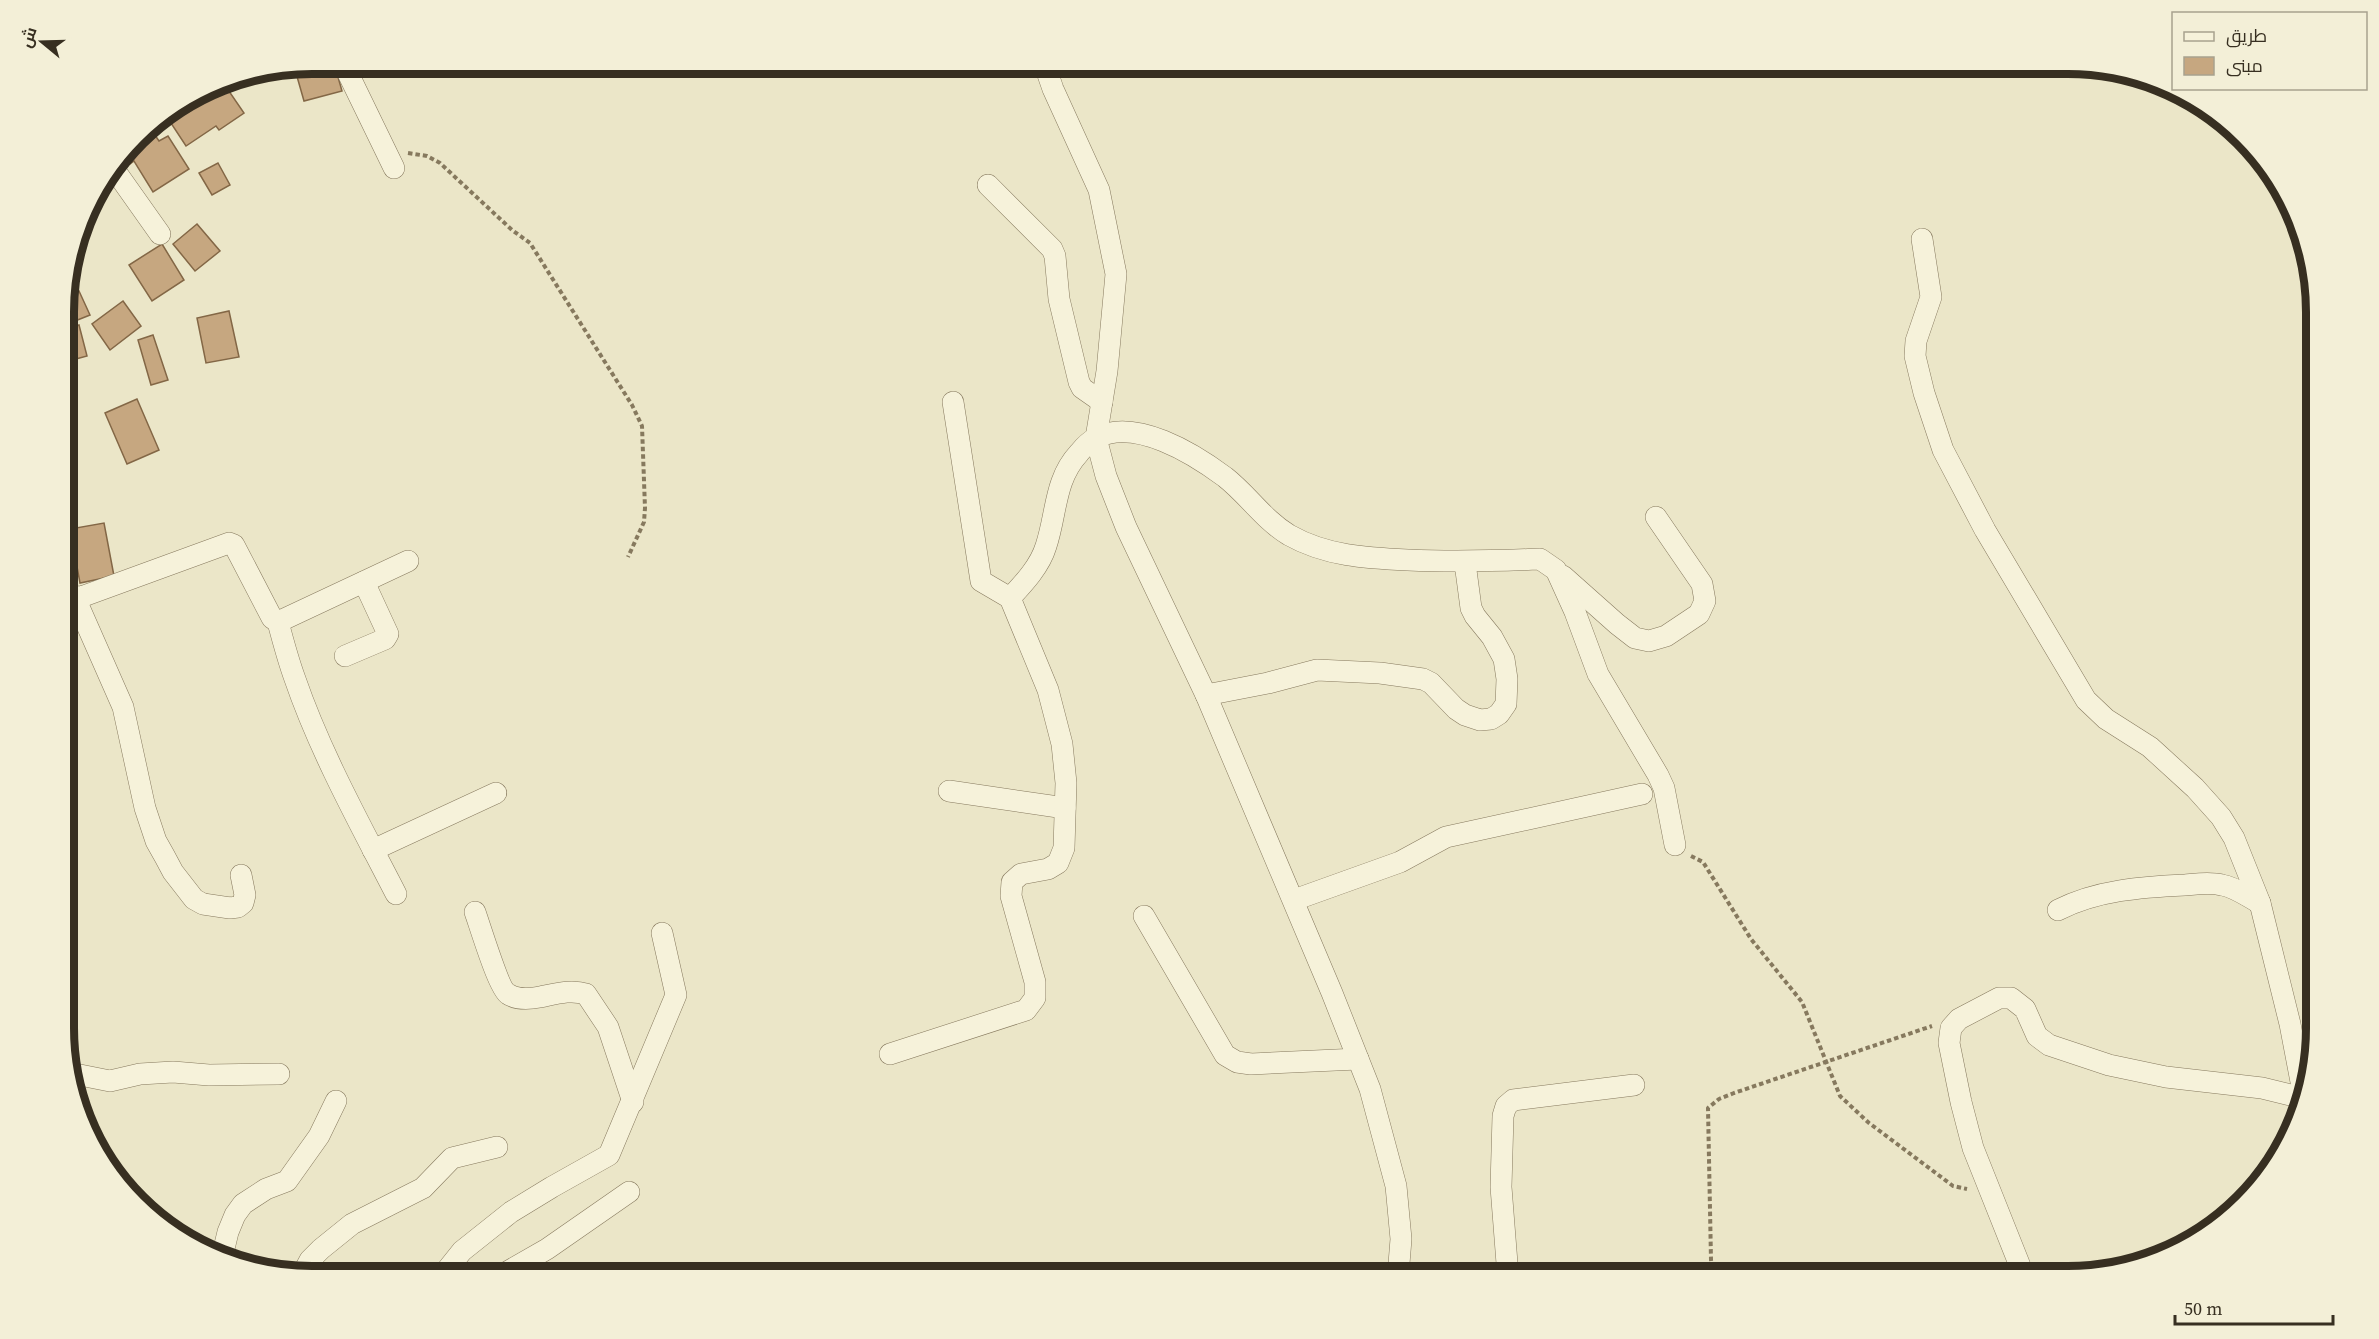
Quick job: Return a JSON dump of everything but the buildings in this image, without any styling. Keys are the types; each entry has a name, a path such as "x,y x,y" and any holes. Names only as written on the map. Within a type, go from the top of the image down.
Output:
{"street":[{"path":"348,74 394,168"},
{"path":"1048,74 1099,190 1116,274 1107,371 1096,438 1106,476 1126,527 1206,695 1294,900 1373,1099 1396,1186 1401,1239 1399,1266"},
{"path":"118,174 160,234"},
{"path":"988,185 1052,249 1057,266 1059,298 1079,382 1083,388 1102,402"},
{"path":"1923,239 1931,297 1916,341 1916,356 1924,393 1943,450 1964,494 2086,700 2106,719 2150,747 2195,788 2221,817 2234,838 2260,903 2290,1024 2300,1077"},
{"path":"890,1054 1026,1010 1035,998 1035,982 1011,896 1012,882 1021,874 1048,869 1058,862 1064,848 1066,783 1062,744 1048,690 1010,598 981,581 953,402"},
{"path":"1010,598 1024,584 1046,547 1058,487 1069,464 1096,438 1128,432 1141,433 1161,440 1226,478 1278,528 1326,551 1342,556 1465,563 1540,559 1635,638 1649,641 1666,636 1699,614 1705,601 1702,584 1656,516"},
{"path":"74,592 229,543 234,546 272,618 278,622 295,680 344,792 396,894"},
{"path":"278,622 408,561"},
{"path":"1206,695 1268,683 1317,670 1380,673 1423,679 1431,683 1465,715 1480,720 1491,719 1499,714 1506,704 1508,679 1504,659 1492,637 1471,608 1465,563"},
{"path":"1556,570 1575,612 1598,674 1664,788 1674,845"},
{"path":"345,656 385,639 388,634 364,582"},
{"path":"74,602 123,707 145,808 156,841 173,872 194,899 203,904 230,908 238,907 243,903 245,895 241,875"},
{"path":"948,791 1065,808"},
{"path":"373,850 496,794"},
{"path":"1294,900 1400,862 1446,837 1642,794"},
{"path":"2058,910 2078,900 2093,896 2144,887 2202,884 2222,885 2260,903"},
{"path":"475,912 504,992 528,999 570,992 586,994 608,1028 633,1102"},
{"path":"1144,916 1225,1054 1237,1062 1251,1064 1358,1059"},
{"path":"450,1266 462,1251 511,1212 609,1155 676,995 662,933"},
{"path":"2020,1266 1973,1149 1949,1043 1951,1028 1959,1019 1999,998 2011,998 2025,1009 2037,1036 2049,1045 2109,1065 2155,1075 2262,1088 2295,1096"},
{"path":"78,1075 110,1081 140,1074 173,1072 209,1075 279,1074"},
{"path":"1507,1266 1501,1187 1503,1116 1506,1106 1513,1100 1634,1085"},
{"path":"224,1248 228,1232 243,1204 266,1189 287,1181 319,1136 336,1101"},
{"path":"307,1266 321,1249 352,1224 423,1188 452,1158 497,1147"},
{"path":"519,1266 547,1250 629,1192"}],"path":[{"path":"384,148 427,156 440,163 512,230 530,243 632,405 642,426 645,508 644,522 628,557"},
{"path":"1674,845 1703,862 1751,939 1802,1002 1840,1096 1869,1123 1953,1186 1968,1190 1988,1187"},
{"path":"1712,1266 1708,1108 1719,1099 1734,1093 1914,1031 1959,1019"}]}
